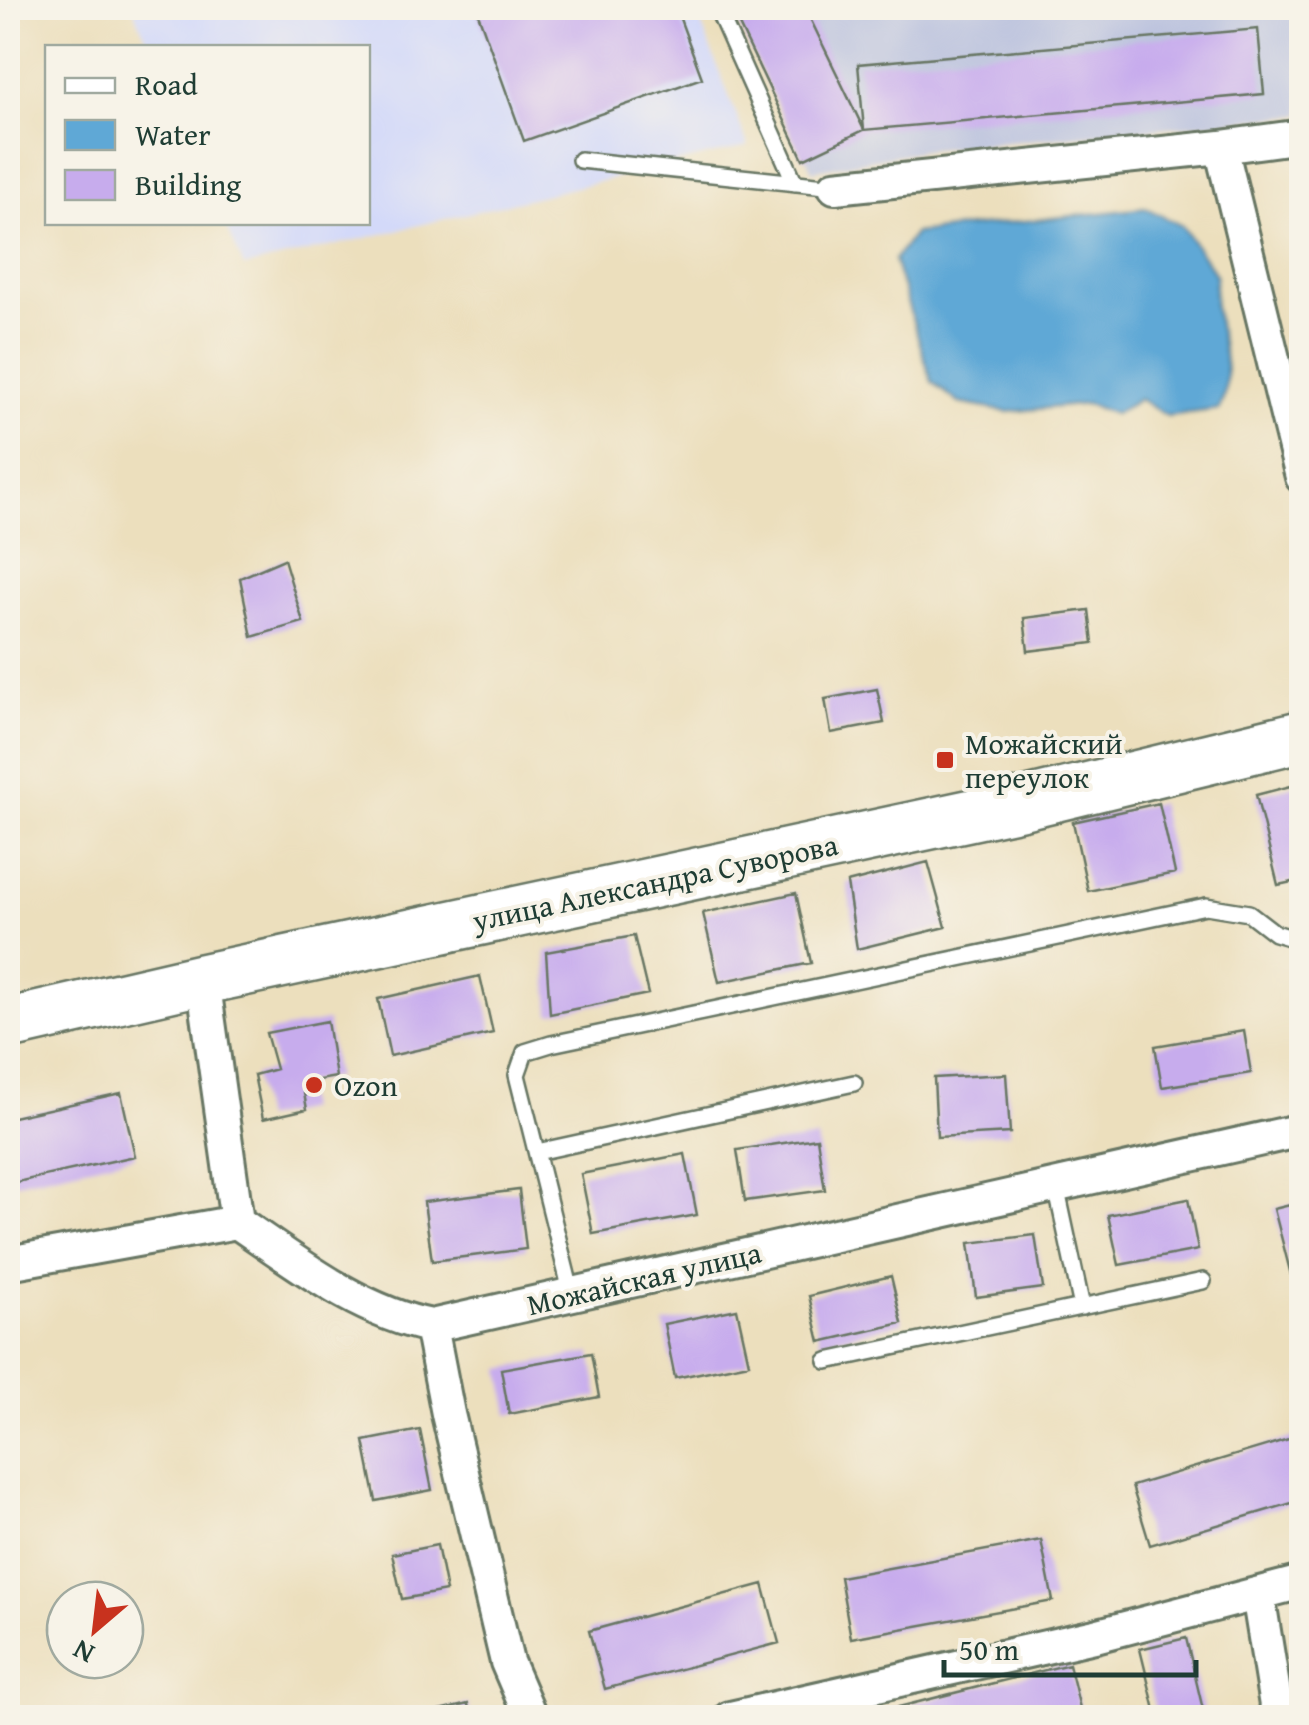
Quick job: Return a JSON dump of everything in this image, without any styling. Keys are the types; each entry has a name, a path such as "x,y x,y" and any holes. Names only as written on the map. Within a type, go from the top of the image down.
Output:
{"main road":[{"name":"улица Александра Суворова","path":"8,1024 1022,804 1302,736"}],"street":[{"path":"835,187 1302,136"},
{"path":"1222,147 1302,477"},
{"path":"203,979 236,1222"},
{"name":"Можайская улица","path":"430,1326 1302,1130"},
{"path":"8,1263 236,1222 327,1284 410,1322 430,1326 508,1662 531,1718"},
{"path":"730,1718 828,1707 1302,1582"},
{"path":"1258,1594 1278,1718"}],"lane":[{"path":"718,8 795,183"},
{"path":"580,160 835,187"},
{"path":"572,1294 518,1075 526,1052 1206,906 1248,912 1275,933 1302,941"},
{"path":"537,1152 854,1083"},
{"path":"1056,1186 1082,1307"},
{"path":"827,1362 1203,1282"}],"shaded area":[{"path":"133,8 695,8 748,146 244,267 226,225 370,225 370,45 149,45"},
{"path":"736,8 1301,8 1301,115 925,150 812,171"}],"water":[{"path":"1146,208 1182,226 1216,275 1215,309 1226,375 1219,409 1167,416 1139,399 1114,414 1087,404 1008,412 959,403 932,382 894,260 915,233"}],"building":[{"path":"476,8 676,8 702,78 524,141"},
{"path":"731,8 805,8 864,130 803,159"},
{"path":"1258,29 1264,94 864,130 858,64"},
{"path":"284,559 303,622 252,637 240,578"},
{"path":"1089,610 1093,643 1028,651 1024,618"},
{"path":"877,689 884,723 831,733 825,699"},
{"path":"1302,783 1302,880 1278,885 1256,795"},
{"path":"1159,803 1175,873 1088,891 1073,822"},
{"path":"928,862 946,927 857,949 847,883"},
{"path":"796,893 811,963 719,982 703,913"},
{"path":"634,936 648,994 550,1014 546,952"},
{"path":"480,976 493,1033 390,1056 378,999"},
{"path":"327,1021 336,1077 302,1083 307,1109 263,1119 254,1075 276,1069 266,1033"},
{"path":"1244,1031 1251,1073 1162,1087 1155,1046"},
{"path":"1006,1074 1010,1133 937,1137 934,1078"},
{"path":"121,1093 135,1156 8,1184 8,1118"},
{"path":"817,1138 825,1190 745,1201 737,1150"},
{"path":"685,1154 697,1215 593,1234 581,1174"},
{"path":"519,1190 526,1249 432,1261 424,1202"},
{"path":"1188,1199 1198,1250 1119,1265 1108,1215"},
{"path":"1302,1202 1302,1309 1300,1310 1274,1209"},
{"path":"1035,1235 1043,1288 976,1297 969,1243"},
{"path":"891,1276 902,1323 820,1342 809,1296"},
{"path":"737,1309 749,1363 675,1378 664,1324"},
{"path":"591,1353 599,1397 509,1414 501,1369"},
{"path":"420,1430 432,1490 376,1501 364,1441"},
{"path":"1302,1435 1302,1500 1150,1545 1132,1486"},
{"path":"1041,1540 1053,1601 851,1638 840,1577"},
{"path":"437,1545 446,1591 402,1599 392,1554"},
{"path":"763,1584 779,1643 605,1689 589,1631"},
{"path":"1186,1638 1205,1718 1157,1718 1140,1649"},
{"path":"1069,1664 1080,1708 1044,1718 889,1718 887,1710"},
{"path":"468,1704 471,1718 428,1718 427,1714"}],"place":[{"name":"Можайский переулок","path":"945,760"},
{"name":"Ozon","path":"314,1085"}]}
